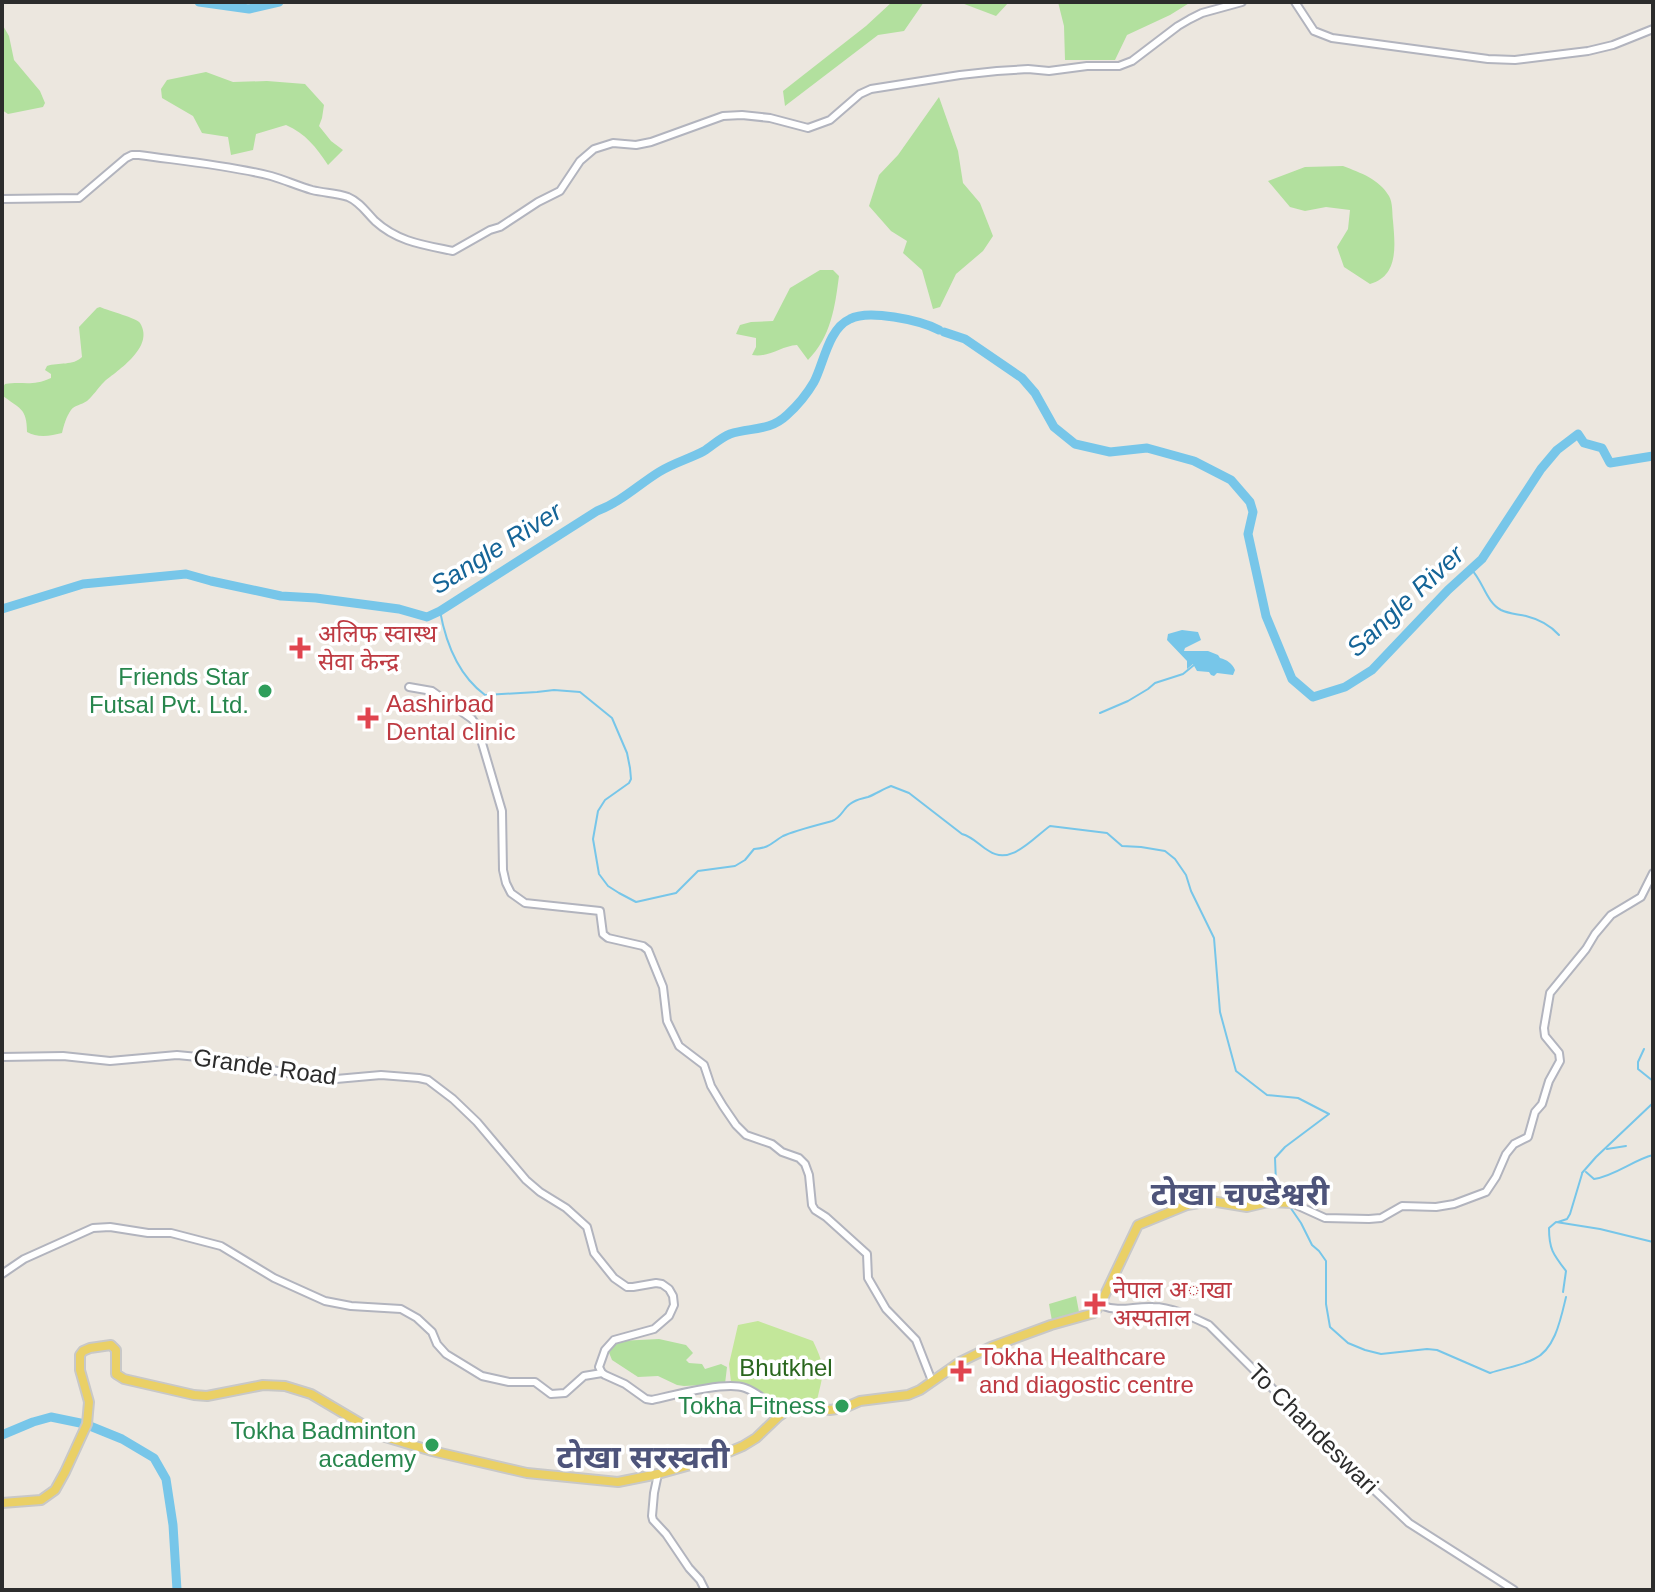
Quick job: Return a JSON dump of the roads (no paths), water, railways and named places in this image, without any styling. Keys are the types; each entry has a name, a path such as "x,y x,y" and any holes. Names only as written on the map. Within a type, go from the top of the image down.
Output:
{"main road":[{"path":"2,1503 41,1500 55,1490 86,1427 89,1402 80,1370 80,1355 90,1348 111,1345 116,1350 116,1374 124,1379 207,1396 263,1385 285,1386 311,1394 386,1438 438,1453 527,1473 618,1482 712,1459 743,1446 782,1413 799,1406 830,1410 860,1401 908,1395 960,1362 991,1347 1094,1313 1138,1225 1144,1221 1187,1205 1211,1201 1247,1207 1268,1202 1292,1203"}],"street":[{"path":"2,199 79,198 132,155 273,177 351,198 376,222 411,243 453,251 560,191 580,161 594,149 613,143 636,145 651,142 723,116 770,118 808,128 830,120 860,94 871,89 960,75 1119,66 1132,61 1190,19 1242,2"},
{"path":"1295,2 1314,31 1332,38 1488,59 1515,60 1588,51 1653,29"},
{"path":"409,687 432,691 472,719 477,726 502,811 503,870 511,893 525,903 600,911 603,934 648,950 663,987 667,1021 679,1046 704,1065 711,1086 746,1135 772,1144 805,1164 812,1205 867,1254 868,1278 886,1309 916,1340 932,1381"},
{"path":"1292,1203 1325,1218 1378,1218 1402,1206 1444,1206 1486,1192 1506,1154 1514,1144 1528,1137 1535,1112 1542,1104 1549,1081 1560,1061 1559,1053 1545,1036 1544,1028 1552,989 1611,915 1641,897 1653,873"},
{"name":"Grande Road","path":"2,1057 63,1056 110,1061 177,1055 250,1062 256,1067 325,1080 381,1075 428,1080 477,1122 526,1180 587,1227 594,1253 614,1278 627,1287 662,1284 671,1292 674,1305 669,1316 654,1329 614,1340 602,1357 599,1367 602,1373"},
{"path":"2,1274 24,1259 93,1228 171,1233 221,1246 274,1278 325,1301 401,1309 432,1332 446,1354 482,1376 509,1382 535,1382 551,1394 562,1394 584,1376 602,1373 652,1400 726,1386 743,1387 782,1413"},
{"name":"To Chandeswari","path":"1100,1305 1112,1310 1156,1307 1209,1325 1409,1523 1514,1590"},
{"path":"658,1474 653,1520 705,1590"}],"water":[{"path":"1182,630 1198,632 1201,640 1184,651 1208,651 1218,655 1232,665 1235,670 1233,675 1217,673 1214,676 1209,672 1197,671 1193,664 1187,669 1187,661 1167,640 1168,634"}],"waterway":[{"path":"199,2 249,9 279,2"},
{"name":"Sangle River","path":"2,609 83,584 186,574 281,596 399,609 427,617 664,469 704,451 730,434 766,427 780,420 808,391 836,330 850,319 869,315 894,317 939,330"},
{"name":"Sangle River","path":"944,332 965,339 1022,378 1035,393 1054,427 1075,444 1110,452 1147,448 1194,461 1231,480 1250,502 1253,512 1248,534 1266,616 1292,679 1313,697 1345,687 1372,670 1482,559 1541,469 1557,450 1578,434 1584,443 1602,448 1610,463 1653,456"},
{"path":"1471,569 1496,606 1540,621 1559,635"},
{"path":"440,611 460,668 485,695 554,690 580,692 612,718 627,753 631,779 605,800 598,811 593,839 599,874 608,886 636,902 676,893 698,871 735,866 754,849 767,846 788,834 835,820 852,802 891,786 909,793 962,834 997,855 1021,849 1050,826 1107,833 1122,846 1165,851 1186,875 1214,938 1220,1012 1236,1071 1267,1095 1298,1098 1329,1114 1275,1158 1276,1183 1284,1198"},
{"path":"1100,713 1128,701 1155,683 1183,674 1194,665"},
{"path":"1644,1049 1638,1069 1653,1081"},
{"path":"1582,1173 1653,1103"},
{"path":"1607,1149 1626,1146"},
{"path":"1586,1172 1594,1179 1602,1177 1653,1155"},
{"path":"1558,1222 1567,1219 1570,1214 1582,1174"},
{"path":"1290,1207 1312,1245 1326,1261 1326,1304 1330,1327 1348,1343 1365,1350 1381,1354 1437,1350 1490,1373 1541,1355 1556,1332 1566,1297"},
{"path":"1563,1292 1566,1271 1553,1251 1549,1235 1549,1228 1556,1222 1653,1242"},
{"path":"2,1435 51,1417 85,1424 122,1439 154,1458 166,1479 173,1525 177,1590"}],"place":[{"name":"अलिफ स्वास्थ सेवा केन्द्र","path":"300,648"},
{"name":"Friends Star Futsal Pvt. Ltd.","path":"265,691"},
{"name":"Aashirbad Dental clinic","path":"368,718"},
{"name":"नेपाल अाखा अस्पताल","path":"1095,1304"},
{"name":"Tokha Healthcare and diagostic centre","path":"961,1371"},
{"name":"Tokha Fitness","path":"842,1406"},
{"name":"Tokha Badminton academy","path":"432,1445"}],"district":[{"name":"टोखा चण्डेश्वरी","path":"1240,1194"},
{"name":"टोखा सरस्वती","path":"643,1457"}],"park label":[{"name":"Bhutkhel","path":"786,1368"}]}
